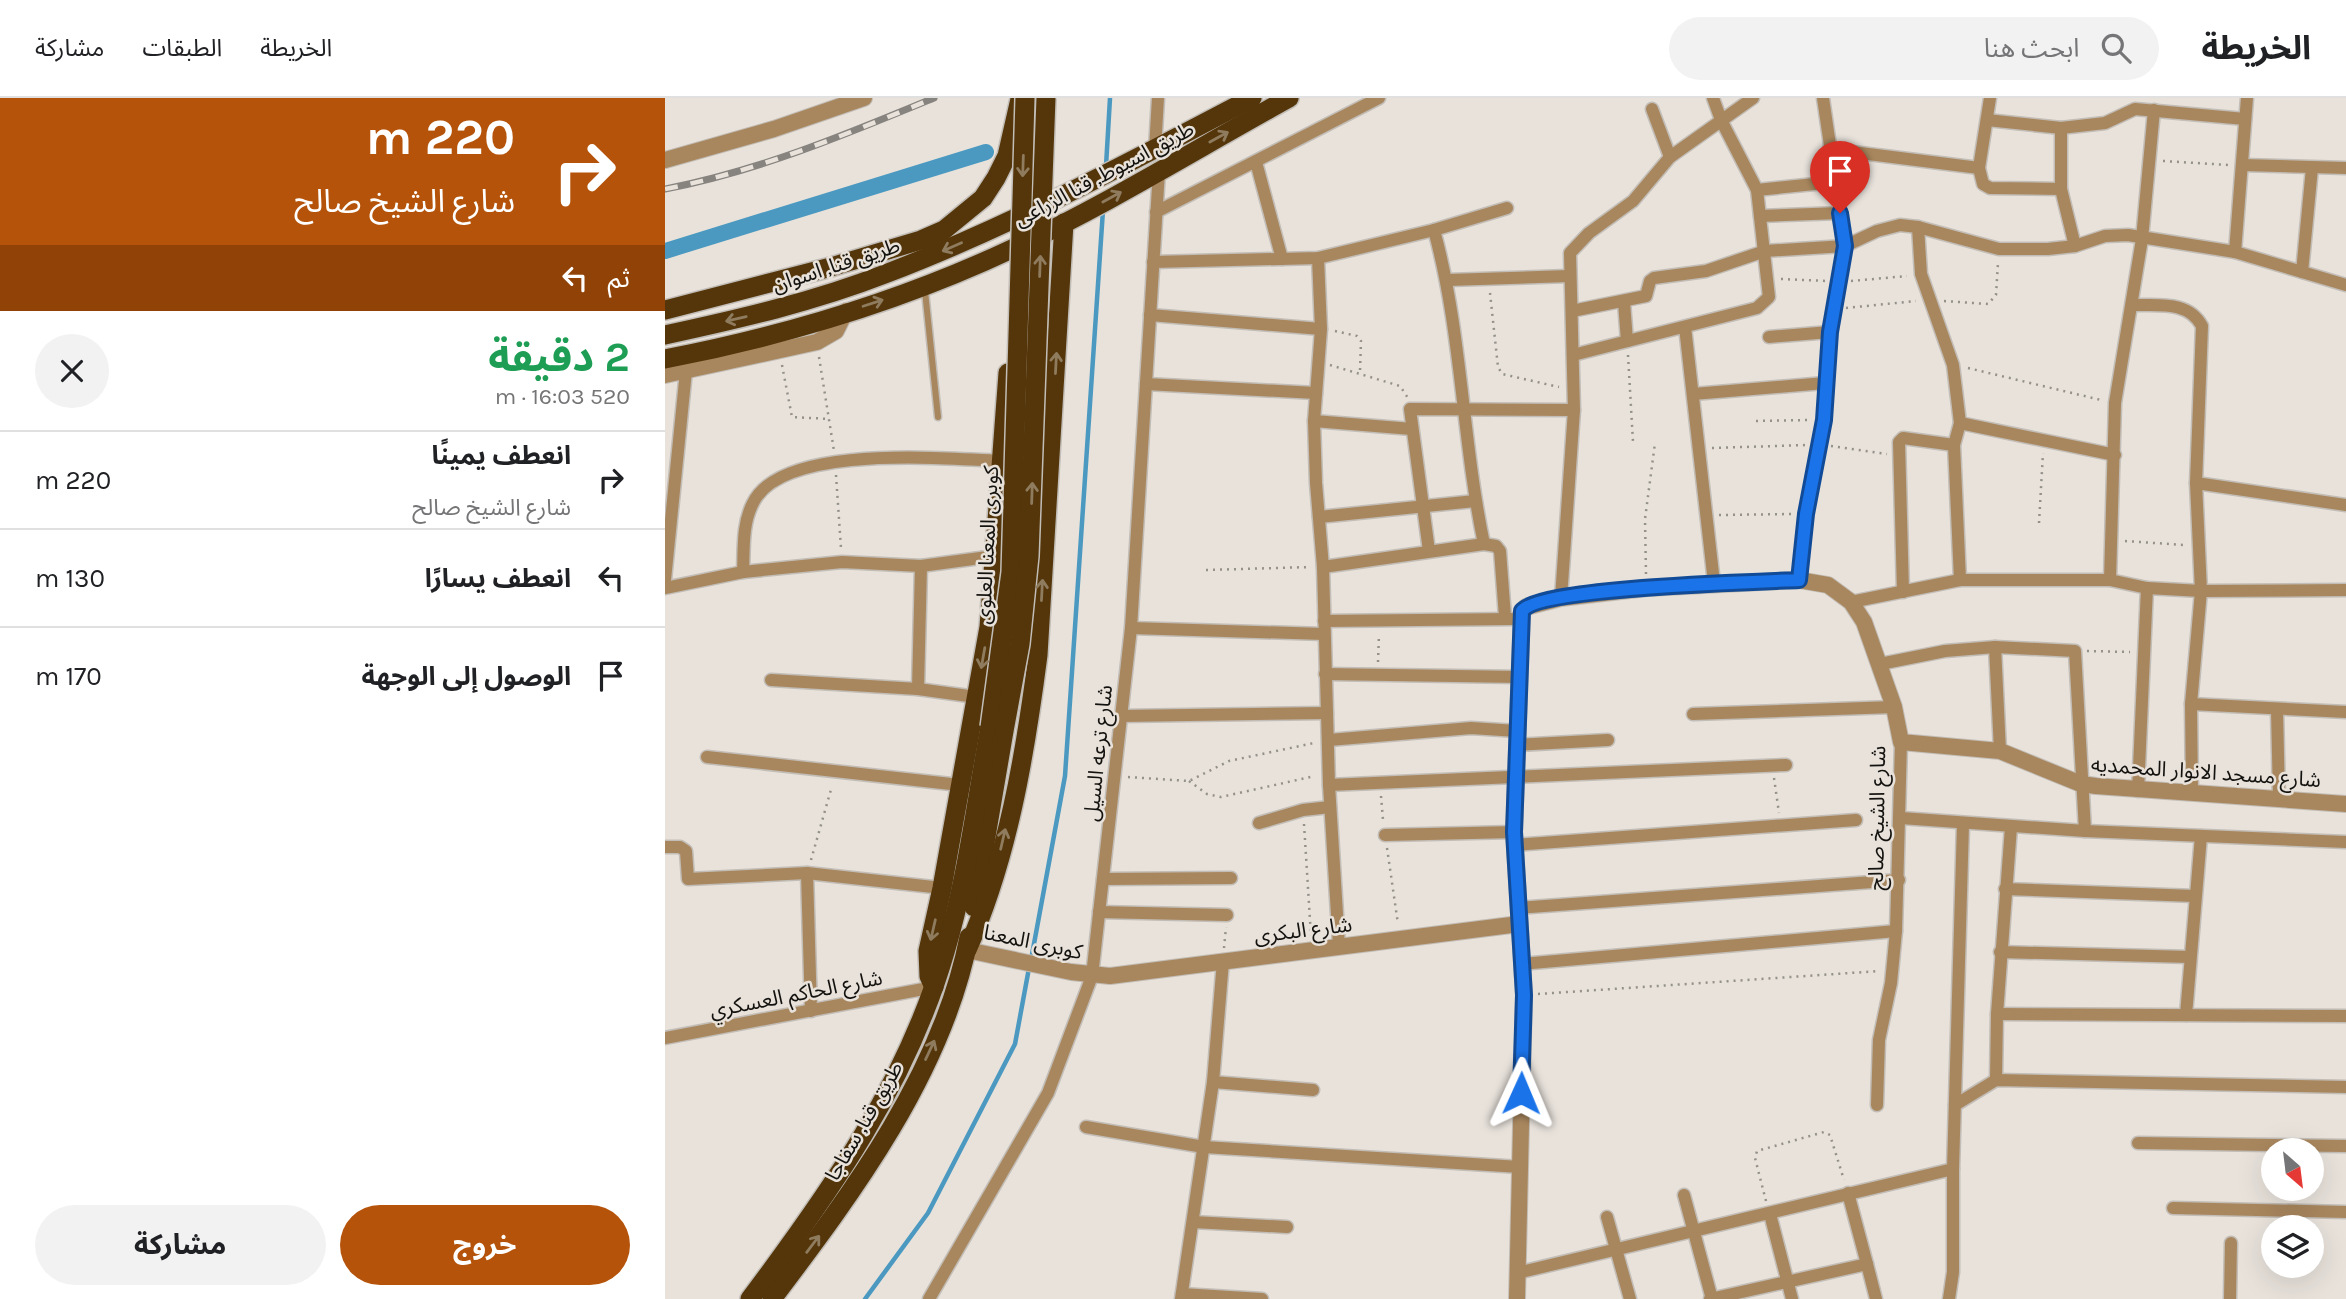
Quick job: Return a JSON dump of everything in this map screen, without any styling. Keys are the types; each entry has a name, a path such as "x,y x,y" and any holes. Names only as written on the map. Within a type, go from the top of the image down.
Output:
{"highway":[{"path":"665,310 744,292 921,240 965,216 983,198 1007,156 1023,98"},
{"name":"كوبرى المعنا العلوى","path":"967,950 997,729 1011,572 1023,98"},
{"name":"كوبرى المعنا العلوى","path":"934,987 957,905 997,729 1020,643 1029,556 1046,98"},
{"name":"طريق اسيوط, قنا الزراعى","path":"1014,219 1252,98"},
{"name":"طريق اسيوط, قنا الزراعى","path":"1014,248 1289,98"},
{"path":"934,987 927,963 989,627 1003,461 1014,219"},
{"name":"طريق قنا, اسوان","path":"665,335 814,298 938,253 1014,219"},
{"path":"967,950 997,869 1032,699 1038,655 1064,223"},
{"path":"665,359 742,342 846,311 925,285 1014,248"},
{"name":"طريق قنا, سفاجا","path":"772,1299 848,1195 913,1085 937,1036 967,950"},
{"name":"طريق قنا, سفاجا","path":"750,1299 805,1227 863,1139 904,1062 934,987"}],"street":[{"path":"665,160 774,129 865,98"},
{"path":"1155,149 1158,98"},
{"path":"1156,212 1379,98"},
{"path":"1573,355 1762,307 1769,297 1757,190 1721,120 1713,98"},
{"path":"1561,598 1574,410 1570,253 1577,243 1633,201 1670,157 1753,98"},
{"path":"1799,580 1806,514 1824,420 1830,332 1845,246 1823,98"},
{"path":"1990,98 1979,168 1983,184 1990,188 2061,189"},
{"path":"2235,252 2247,98"},
{"path":"1987,120 2061,128 2105,122 2135,108 2245,119"},
{"path":"1652,109 1670,157"},
{"path":"2110,580 2115,403 2142,239 2154,110"},
{"path":"2061,128 2061,189 2075,246"},
{"path":"1829,149 1979,168"},
{"path":"1256,162 1282,259"},
{"path":"2243,166 2346,168"},
{"path":"2302,272 2312,168"},
{"name":"شارع ترعه السيل","path":"929,1299 1048,1093 1083,1008 1092,976 1131,628 1159,171"},
{"path":"1757,190 1834,182"},
{"path":"1153,262 1318,258 1434,230 1507,208"},
{"path":"1760,216 1840,213"},
{"path":"1572,311 1646,296 1650,281 1654,278 1706,271 1765,251 1845,246 1890,226 1918,227 1999,248 2075,246 2105,236 2142,239 2235,252 2346,285"},
{"path":"1918,227 1921,274 1953,365 1960,423 1954,445 1960,580"},
{"path":"1434,230 1448,280 1462,409 1484,544"},
{"path":"1318,258 1321,329 1314,421 1323,567 1330,807 1339,946"},
{"path":"1448,280 1487,276 1569,276"},
{"path":"1624,302 1627,341"},
{"path":"2132,304 2185,307 2195,313 2202,326 2196,483 2201,591 2191,704 2192,794"},
{"path":"665,375 817,342 836,331 846,311"},
{"path":"1150,315 1321,329"},
{"path":"1685,327 1714,583"},
{"path":"1769,337 1830,332"},
{"path":"665,580 686,371"},
{"path":"1693,394 1825,383"},
{"path":"1146,384 1315,393"},
{"path":"1429,551 1410,410 1574,410"},
{"path":"1314,421 1412,429"},
{"path":"1960,423 2115,455"},
{"path":"1903,592 1897,455 1899,442 1903,438 1954,445"},
{"path":"743,572 748,518 753,502 764,488 783,476 835,461 884,457 1003,461"},
{"path":"2196,483 2346,505"},
{"path":"1319,517 1475,501"},
{"path":"1323,567 1484,544 1496,546 1500,551 1505,617"},
{"path":"665,588 743,572 842,562 921,566 995,556"},
{"path":"918,690 921,566"},
{"name":"شارع الشيخ صالح","path":"1522,621 1525,607 1561,598 1714,583 1799,580 1828,585 1851,602 1864,622 1880,664 1894,707 1901,742 1896,931 1893,970 1878,1040 1877,1105"},
{"path":"1851,602 1960,580 2110,580 2147,588 2201,591 2346,590"},
{"path":"2138,791 2147,588"},
{"path":"1131,628 1324,628 1379,620 1505,617 1522,621 1514,838 1524,995 1517,1299"},
{"path":"1880,664 1945,651 1995,648 2074,651 2085,831"},
{"path":"1995,648 2000,751"},
{"path":"1325,674 1520,677"},
{"path":"771,680 918,690 976,697"},
{"path":"2191,704 2346,712"},
{"path":"1693,714 1894,707"},
{"path":"2277,710 2279,798"},
{"path":"1121,716 1327,713"},
{"path":"1329,740 1471,728 1517,738 1608,740"},
{"name":"شارع مسجد الانوار المحمديه","path":"1901,742 2000,751 2081,783 2138,791 2346,804"},
{"path":"707,757 960,785"},
{"path":"1329,779 1380,782 1779,765"},
{"path":"1259,822 1303,810 1330,807"},
{"path":"1901,818 2085,831 2346,842"},
{"path":"1385,835 1514,838 1781,828 1856,820"},
{"path":"1949,1299 1953,1272 1953,1169 1963,824"},
{"path":"1996,1080 2000,952 2011,827"},
{"path":"2186,1015 2201,836"},
{"path":"665,847 680,847 686,851 688,879 807,873 942,888"},
{"path":"807,873 811,1011"},
{"path":"1104,879 1231,878"},
{"path":"1519,916 1899,880"},
{"path":"2004,889 2195,896"},
{"path":"1099,912 1227,915"},
{"name":"شارع البكرى","path":"1092,976 1401,939 1519,916"},
{"path":"1522,964 1896,931"},
{"name":"كوبرى المعنا","path":"967,950 1092,976"},
{"path":"2000,952 2190,957"},
{"path":"1223,961 1213,1082 1182,1296 1262,1299"},
{"name":"شارع الحاكم العسكري","path":"665,1038 934,987"},
{"path":"1997,1014 2346,1016"},
{"path":"1955,1105 1996,1080 2346,1087"},
{"path":"1213,1082 1313,1090"},
{"path":"1086,1128 1204,1147 1520,1167"},
{"path":"2138,1143 2346,1146"},
{"path":"1517,1273 1695,1233 1953,1169"},
{"path":"1848,1193 1877,1299"},
{"path":"1684,1195 1711,1299 1867,1264"},
{"path":"2173,1208 2346,1212"},
{"path":"1770,1214 1792,1299"},
{"path":"1607,1217 1630,1299"},
{"path":"1193,1222 1287,1227"},
{"path":"2230,1299 2231,1243"}],"lane":[{"path":"925,285 938,417"}],"path":[{"path":"2148,160 2243,166"},
{"path":"1836,309 1929,300 1988,304 1993,300 1999,248"},
{"path":"1767,278 1840,282 1921,274"},
{"path":"1487,276 1498,367 1502,374 1573,391"},
{"path":"1321,329 1357,336 1361,341 1360,371"},
{"path":"1627,341 1633,442"},
{"path":"817,342 835,461 842,562"},
{"path":"780,350 792,417 830,419"},
{"path":"1320,363 1360,371 1400,386 1408,395 1410,410"},
{"path":"1953,365 2115,403"},
{"path":"1756,421 1824,420"},
{"path":"2039,523 2042,441"},
{"path":"1647,588 1644,519 1655,443"},
{"path":"1700,448 1820,445 1897,455"},
{"path":"1706,515 1806,514"},
{"path":"2111,540 2197,546"},
{"path":"1206,570 1323,567"},
{"path":"1378,673 1379,620"},
{"path":"2074,651 2144,652"},
{"path":"1114,776 1189,781 1229,761 1329,740"},
{"path":"1779,765 1781,828"},
{"path":"807,873 836,771"},
{"path":"1189,781 1207,794 1221,797 1329,779"},
{"path":"1380,782 1401,939"},
{"path":"1303,810 1312,950"},
{"path":"1223,961 1227,915"},
{"path":"1524,995 1893,970"},
{"path":"1770,1214 1755,1158 1758,1151 1824,1132 1830,1135 1848,1193"}],"waterway":[{"path":"1106,166 1110,98"},
{"path":"665,251 986,152"},
{"path":"1031,960 1065,776 1103,210"},
{"path":"865,1299 928,1213 1015,1044 1029,968"}],"railway":[{"path":"665,189 768,162 934,98"}],"route":[{"path":"1521,1093 1524,995 1514,832 1522,611 1544,601 1647,588 1799,580 1806,514 1824,420 1830,332 1845,246 1840,213"}]}
